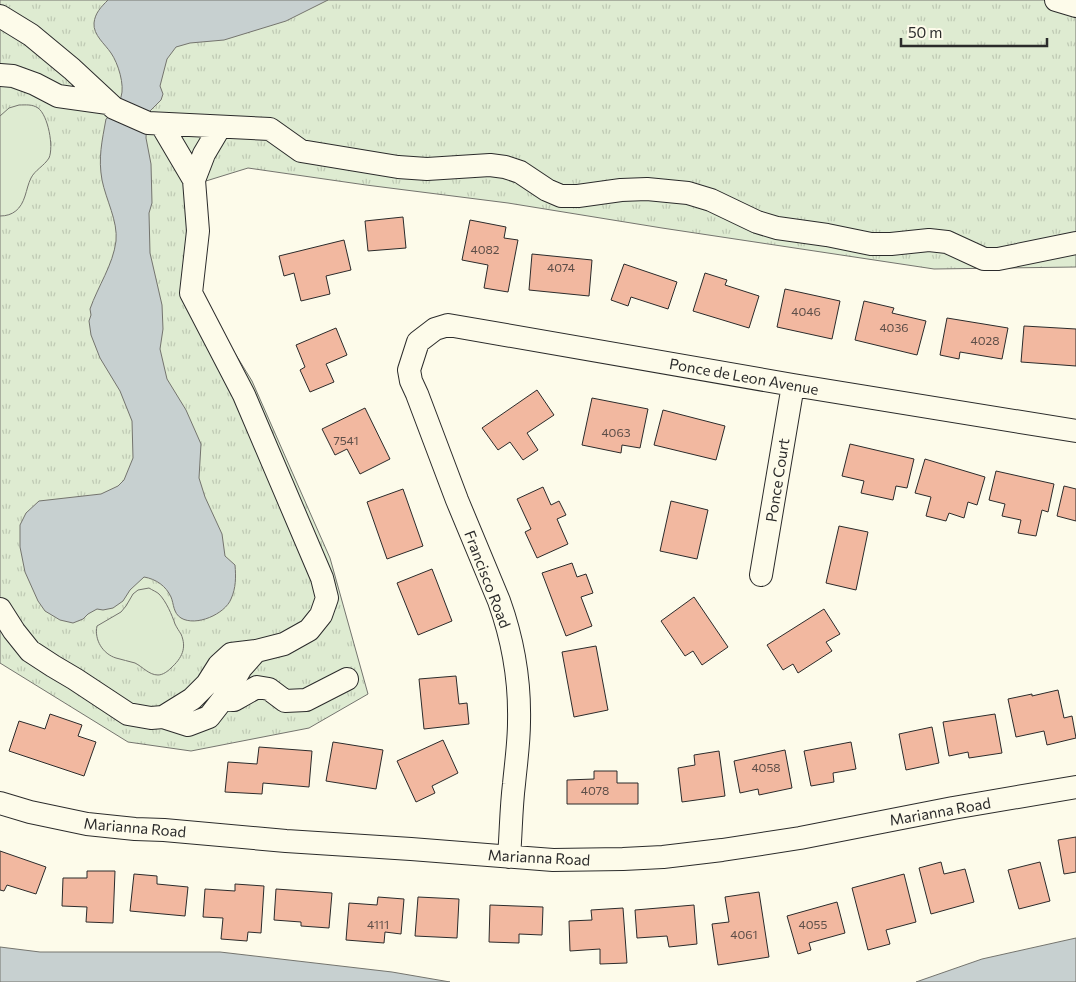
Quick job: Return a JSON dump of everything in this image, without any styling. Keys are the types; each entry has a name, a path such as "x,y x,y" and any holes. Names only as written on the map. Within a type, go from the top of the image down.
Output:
{"street":[{"path":"1056,0 1076,6"},
{"path":"0,16 31,35 111,105"},
{"path":"0,75 13,76 36,84 58,96 111,105 154,123 270,129 301,150 398,168 427,169 490,164 505,167 520,172 547,190 561,196 647,189 688,193 710,200 757,222 777,228 871,244 929,240 947,242 984,259 1076,243"},
{"path":"154,123 194,180"},
{"path":"163,717 192,699 207,684 219,665 231,654 256,651 284,644 309,630 321,615 327,598 322,578 244,395 191,293 198,231 194,180 204,154 220,127"},
{"name":"Ponce de Leon Avenue","path":"418,342 435,329 448,325 793,385 1076,431"},
{"name":"Francisco Road","path":"418,342 410,370 411,381 499,601 513,650 517,674 519,723 509,857"},
{"name":"Ponce Court","path":"761,575 793,385"},
{"path":"0,609 30,651 128,714 151,718 163,717 188,725 209,717 223,699 241,668 256,651"},
{"path":"223,699 234,700 257,687 270,689 285,701 306,700 346,679"},
{"name":"Marianna Road","path":"0,803 30,812 87,824 116,827 553,860 623,859 663,857 722,850 800,838 952,808 1076,787"}],"green space":[{"path":"0,0 1076,0 1076,267 934,269 508,203 248,168 193,185 191,282 252,381 330,558 368,694 309,728 191,751 128,742 0,663"},
{"path":"19,105 33,106 42,112 49,132 50,153 47,161 31,178 19,208 9,215 0,216 0,116 9,108"},
{"path":"149,588 158,593 164,600 184,644 178,660 164,674 160,675 152,674 135,663 111,656 100,646 96,631 97,626 121,612 133,594 138,590"}],"shaded area":[{"path":"108,0 328,0 286,21 224,40 190,43 176,47 167,59 160,86 163,94 161,100 147,114 146,138 151,164 152,203 149,213 150,253 162,305 163,329 160,349 167,379 186,410 201,444 199,478 205,497 222,534 225,556 235,565 235,587 228,604 223,610 202,620 187,620 178,616 171,597 163,586 153,579 144,577 130,590 123,601 113,608 97,609 83,619 73,623 60,620 45,611 38,601 25,572 20,547 20,525 26,513 39,501 101,494 118,486 124,480 133,458 132,421 120,391 100,358 91,335 89,321 93,300 109,267 116,241 114,218 102,180 100,157 106,119 119,104 122,86 116,62 97,35 94,27 97,13"},
{"path":"1076,938 1076,982 916,982 982,959"},
{"path":"0,947 40,952 220,952 392,972 450,982 0,982"}],"building":[{"path":"403,217 406,248 368,251 365,221"},
{"path":"470,220 506,227 504,238 518,240 508,292 484,288 488,265 462,260"},
{"path":"344,240 351,270 326,276 330,294 301,301 294,273 284,276 279,256"},
{"path":"532,254 592,260 589,296 529,290"},
{"path":"624,264 677,282 668,309 631,297 628,306 611,300"},
{"path":"705,273 727,280 725,285 759,296 749,328 693,311"},
{"path":"785,289 840,301 832,339 777,327"},
{"path":"864,301 894,308 892,313 926,321 917,355 855,340"},
{"path":"947,318 1008,328 1002,359 960,352 959,359 940,355"},
{"path":"1024,326 1076,329 1076,366 1021,362"},
{"path":"336,328 347,355 326,364 334,382 310,392 300,370 305,367 296,345"},
{"path":"537,390 554,415 527,433 538,450 523,460 510,442 498,450 482,428"},
{"path":"592,398 648,409 640,448 622,445 621,453 582,445"},
{"path":"365,408 390,459 360,474 347,449 335,455 322,429"},
{"path":"663,410 725,426 716,460 654,445"},
{"path":"850,444 914,459 907,488 896,486 893,500 861,493 864,481 842,476"},
{"path":"925,459 985,477 977,505 968,502 964,518 949,513 946,521 926,516 931,497 915,493"},
{"path":"996,471 1054,484 1048,512 1042,510 1036,536 1018,533 1021,520 1002,516 1005,504 989,500"},
{"path":"1064,486 1076,489 1076,521 1057,516"},
{"path":"543,487 551,505 559,501 566,515 557,519 568,544 537,558 525,532 531,529 517,499"},
{"path":"403,489 423,546 387,559 367,502"},
{"path":"671,501 708,510 697,559 660,551"},
{"path":"839,526 868,532 856,590 826,583"},
{"path":"572,563 577,577 586,574 593,593 581,597 592,626 566,636 542,573"},
{"path":"432,569 452,621 418,635 397,583"},
{"path":"694,597 728,647 702,665 693,651 685,656 661,621"},
{"path":"824,609 840,634 826,642 832,651 798,673 793,664 783,670 767,645"},
{"path":"596,646 608,710 574,717 562,652"},
{"path":"456,676 459,704 467,703 469,724 424,729 419,679"},
{"path":"1058,690 1064,718 1072,716 1076,738 1047,745 1044,731 1016,737 1008,699"},
{"path":"50,714 82,725 78,736 96,742 84,776 9,751 19,721 45,729"},
{"path":"995,714 1002,753 969,758 968,752 949,756 943,722"},
{"path":"932,727 939,763 906,770 899,734"},
{"path":"443,740 458,773 432,786 435,793 416,802 397,761"},
{"path":"333,742 383,750 376,789 326,781"},
{"path":"851,742 856,769 833,773 834,782 811,786 804,751"},
{"path":"259,747 312,751 309,787 263,783 262,794 225,792 228,762 257,764"},
{"path":"785,750 792,788 759,795 758,789 740,793 734,761"},
{"path":"719,751 725,796 682,802 678,768 695,765 694,755"},
{"path":"594,771 617,771 617,783 638,783 638,804 567,804 567,780 594,779"},
{"path":"1076,837 1076,872 1064,874 1058,840"},
{"path":"0,851 46,867 36,894 7,885 4,891 0,890"},
{"path":"941,862 944,874 965,869 974,902 931,914 919,868"},
{"path":"1040,862 1050,901 1019,909 1008,870"},
{"path":"87,871 115,871 113,923 86,922 87,907 62,906 63,878 87,878"},
{"path":"134,874 157,876 157,884 188,887 185,916 130,911"},
{"path":"904,874 916,922 886,930 890,944 868,950 852,888"},
{"path":"235,884 264,886 261,933 248,932 247,941 221,939 223,918 203,917 205,889 235,891"},
{"path":"276,889 332,893 329,928 301,926 301,922 274,920"},
{"path":"759,892 769,957 718,965 712,924 729,922 725,897"},
{"path":"378,897 404,899 401,934 385,932 384,943 346,940 349,903 377,905"},
{"path":"418,897 459,899 457,938 415,936"},
{"path":"837,902 845,933 809,943 811,950 798,954 787,916"},
{"path":"490,905 543,907 542,935 519,934 519,943 489,942"},
{"path":"694,905 697,944 669,947 667,936 637,938 635,910"},
{"path":"623,908 627,963 600,964 600,949 570,951 569,921 592,920 591,910"}]}
